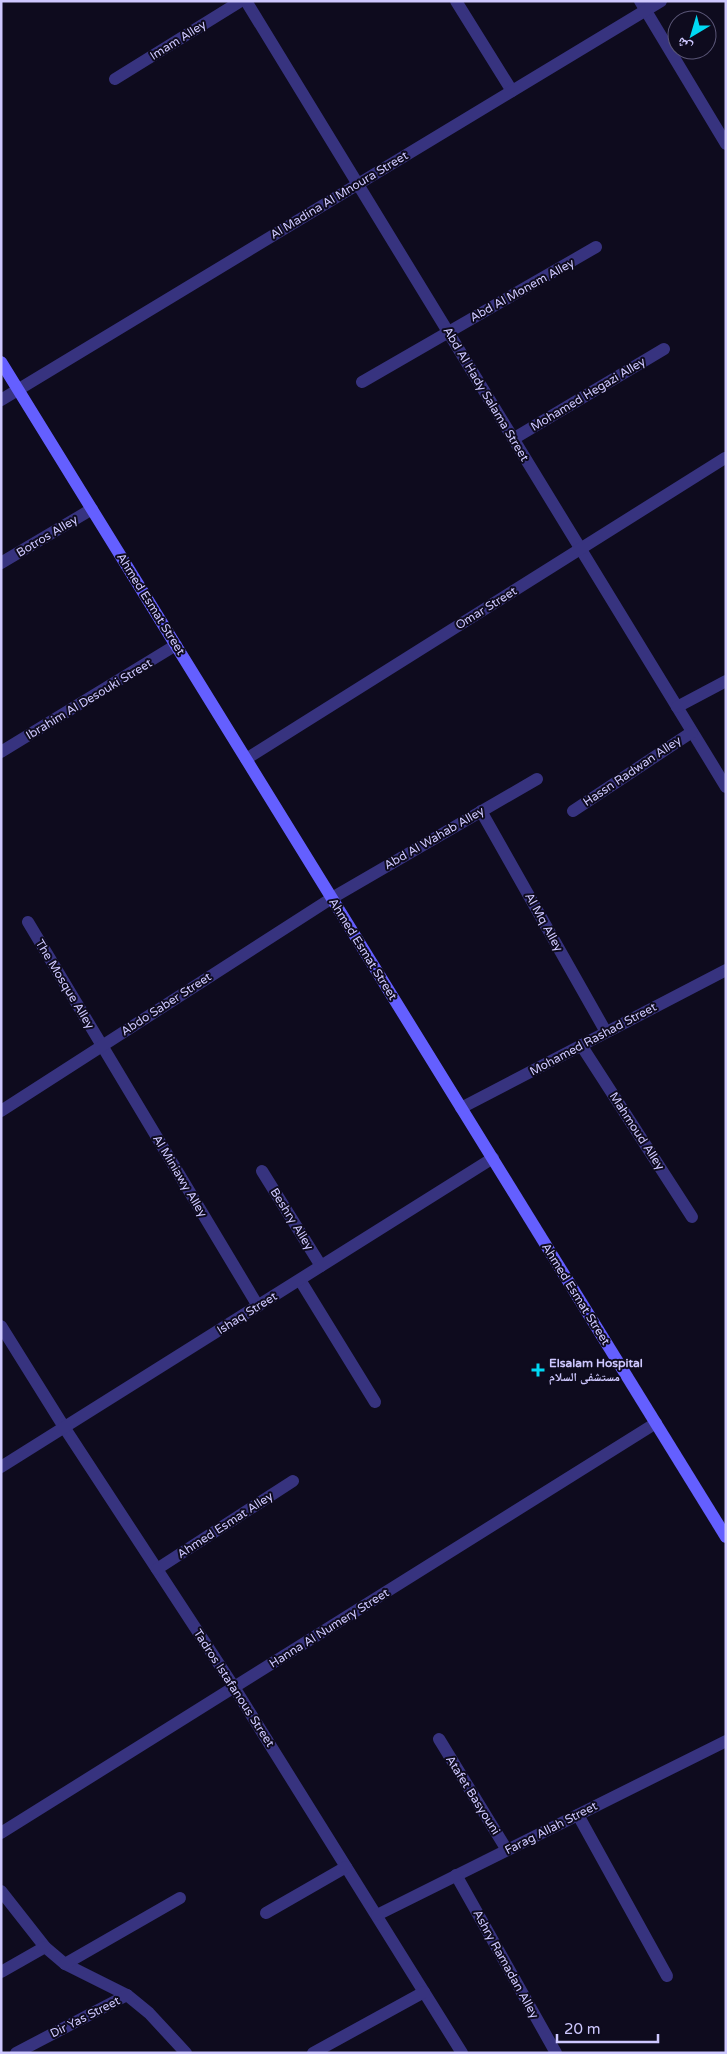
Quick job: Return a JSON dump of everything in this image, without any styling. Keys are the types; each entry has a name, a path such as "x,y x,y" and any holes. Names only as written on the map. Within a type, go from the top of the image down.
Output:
{"main road":[{"name":"Ahmed Esmat Street","path":"1,362 726,1537"}],"street":[{"name":"Imam Alley","path":"115,79 241,1"},
{"name":"Abd Al Hady Salama Street","path":"246,1 726,787"},
{"path":"456,1 512,91"},
{"name":"Al Madina Al Mnoura Street","path":"1,400 512,91 643,6 661,1"},
{"path":"643,6 726,144"},
{"name":"Abd Al Monem Alley","path":"362,382 596,247"},
{"name":"Mohamed Hegazi Alley","path":"513,439 664,349"},
{"name":"Omar Street","path":"246,759 725,458"},
{"name":"Botros Alley","path":"1,563 92,509"},
{"name":"Ibrahim Al Desouki Street","path":"1,752 176,645"},
{"path":"677,707 726,682"},
{"name":"Hassn Radwan Alley","path":"573,811 692,732"},
{"name":"Abd Al Wahab Alley","path":"332,898 537,779"},
{"name":"Al Mq Alley","path":"481,811 606,1032"},
{"name":"Abdo Saber Street","path":"1,1111 332,898"},
{"name":"The Mosque Alley","path":"28,922 102,1046"},
{"name":"Mohamed Rashad Street","path":"461,1108 726,970"},
{"name":"Mahmoud Alley","path":"581,1045 692,1217"},
{"name":"Al Miniawy Alley","path":"102,1046 258,1306"},
{"name":"Ishaq Street","path":"1,1467 493,1158"},
{"name":"Beshry Alley","path":"262,1171 321,1266"},
{"path":"300,1280 375,1402"},
{"name":"Tadros Istafanous Street","path":"1,1326 64,1427 234,1687 462,2053"},
{"name":"Hanna Al Numery Street","path":"1,1832 656,1423"},
{"name":"Ahmed Esmat Alley","path":"157,1569 293,1481"},
{"name":"Atafet Basyouni","path":"439,1739 507,1850"},
{"name":"Farag Allah Street","path":"377,1916 726,1741"},
{"path":"578,1815 667,1976"},
{"path":"266,1913 346,1867"},
{"name":"Ashry Ramadan Alley","path":"456,1875 556,2053"},
{"path":"1,1891 46,1947 65,1964 127,1995 150,2013 186,2053"},
{"path":"65,1964 180,1898"},
{"path":"1,1972 46,1947"},
{"path":"312,2053 424,1992"},
{"name":"Dir Yas Street","path":"16,2053 127,1995"}],"place":[{"name":"Elsalam Hospital مستشفى السلام","path":"538,1370"}]}
